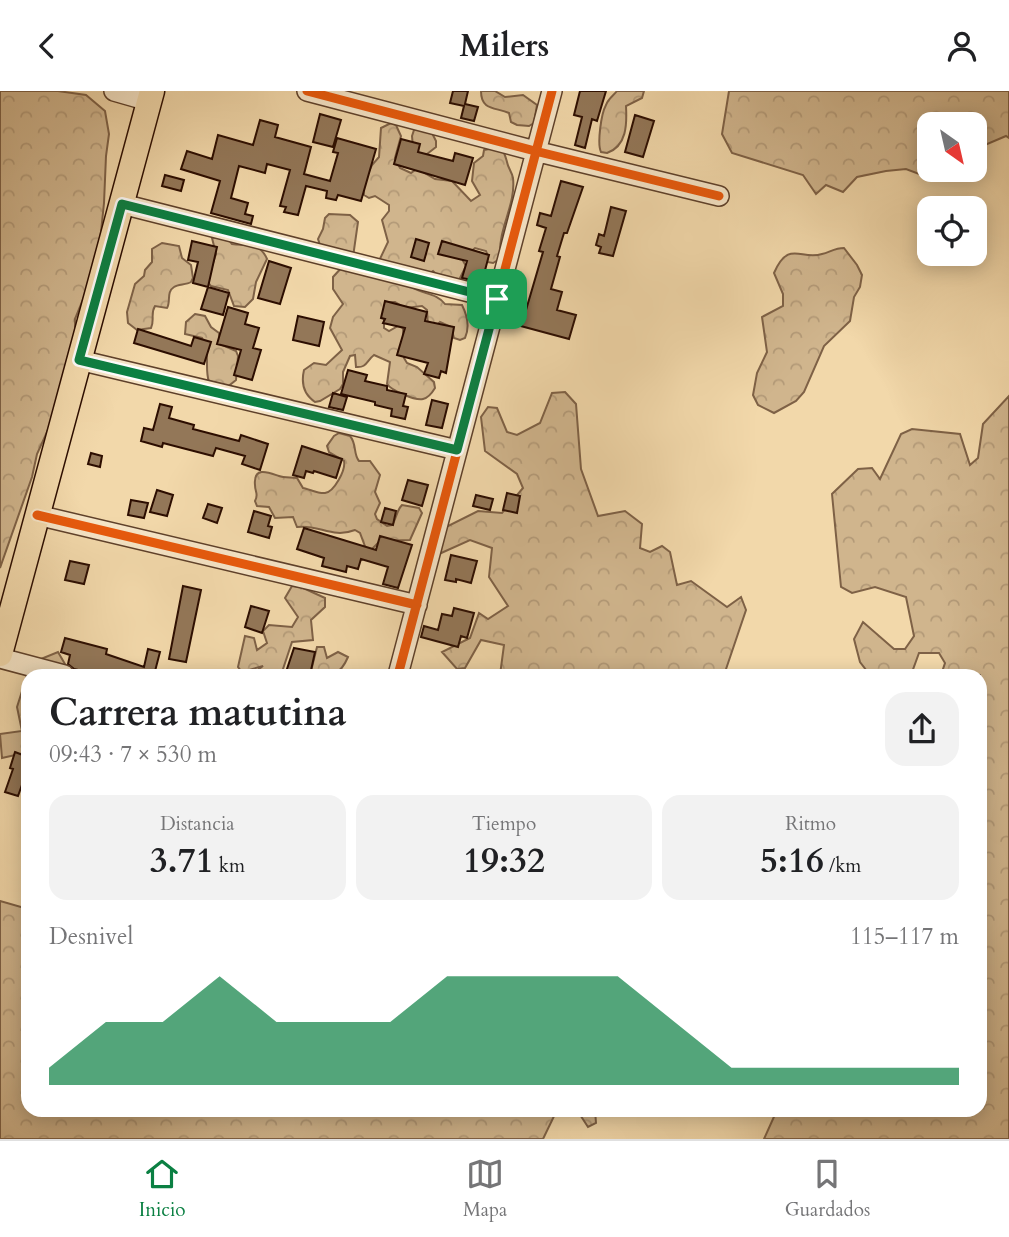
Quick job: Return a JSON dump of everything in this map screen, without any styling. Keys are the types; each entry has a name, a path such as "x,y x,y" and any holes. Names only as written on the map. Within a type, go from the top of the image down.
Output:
{"main road":[{"path":"0,656 150,96"}],"street":[{"path":"114,91 150,96"},
{"path":"307,91 719,196"},
{"path":"400,669 552,91"},
{"path":"122,204 497,299"},
{"path":"79,360 457,450"},
{"path":"37,515 417,605"},
{"path":"0,656 44,669"}],"green space":[{"path":"0,91 58,91 86,95 105,111 109,134 99,251 93,275 75,319 75,342 57,410 37,454 32,477 0,568"},
{"path":"481,91 495,91 505,97 523,95 537,105 534,123 529,126 511,122 509,113 486,105"},
{"path":"617,91 644,91 642,98 626,106 626,127 619,145 607,153 601,152 600,136 604,109"},
{"path":"729,91 1009,91 1009,138 1006,136 987,144 987,112 917,112 917,173 906,169 857,177 843,192 826,185 816,194 803,175 732,153 722,134"},
{"path":"391,123 396,125 401,136 395,158 400,168 411,173 415,170 412,136 414,130 419,128 431,131 436,147 427,154 423,172 435,179 452,181 471,201 480,195 472,181 474,163 483,156 484,150 500,147 512,176 513,188 500,254 498,260 487,262 486,251 475,248 465,256 463,261 466,266 458,282 433,271 410,286 437,297 445,304 462,305 467,321 465,338 454,338 451,327 440,322 436,326 428,327 427,310 422,306 405,308 395,302 388,302 384,306 384,328 389,331 398,326 403,328 404,358 407,363 417,367 434,382 435,388 428,396 423,399 415,398 389,386 390,362 374,355 364,365 356,367 355,355 350,356 340,389 315,402 304,388 304,370 314,363 326,365 342,350 330,328 333,317 343,304 333,289 333,277 344,265 320,245 318,239 329,214 350,215 358,222 353,257 378,263 388,242 382,220 389,211 389,205 375,196 369,198 364,195 363,184 379,157 381,128"},
{"path":"212,238 228,239 232,244 257,247 267,259 256,282 253,299 245,307 234,306 228,290 211,286 207,281 216,254"},
{"path":"162,243 179,246 182,258 191,265 193,278 191,282 172,289 167,308 155,306 151,328 137,330 128,323 127,312 135,284 144,276 145,270 152,262 152,249"},
{"path":"844,248 862,275 860,287 854,297 850,321 824,346 804,392 796,401 774,413 758,405 753,395 757,373 767,352 762,317 783,306 783,294 774,273 790,254 815,255"},
{"path":"195,314 205,316 211,327 219,333 220,344 236,351 236,380 226,388 209,382 206,349 202,338 185,334 186,322"},
{"path":"565,392 576,404 581,469 598,516 625,511 642,524 640,548 650,552 662,546 670,552 677,585 691,581 727,607 741,597 746,610 726,669 501,669 504,645 481,640 465,668 457,669 442,652 470,638 479,613 488,619 508,606 489,577 492,548 470,540 439,554 434,533 478,511 502,513 523,488 517,474 485,451 481,417 488,407 497,408 507,432 517,435 540,423 552,393"},
{"path":"1009,396 1009,1139 764,1139 774,1117 987,1117 987,669 943,669 945,663 939,653 919,653 913,669 865,669 860,662 854,639 863,622 894,649 905,649 914,636 906,597 875,587 852,593 841,587 832,494 858,469 872,468 880,479 901,434 912,429 960,434 970,465 978,458 983,424"},
{"path":"339,433 350,436 359,461 370,461 380,475 375,492 380,503 375,514 377,519 387,526 392,525 402,505 419,508 422,513 410,540 380,541 372,549 366,549 360,533 355,530 339,533 312,527 297,527 293,517 275,518 269,507 257,506 255,479 263,472 297,478 303,488 320,493 332,489 341,475 344,461 329,452 327,446"},
{"path":"292,586 301,587 325,598 325,607 311,620 313,640 292,642 283,669 259,669 263,666 240,669 245,636 254,638 257,650 267,643 263,631 269,625 292,627 298,617 285,598"},
{"path":"317,647 324,647 327,658 338,652 348,657 341,669 312,669"},
{"path":"58,652 68,669 29,669 31,663"},
{"path":"21,694 21,726 17,707"},
{"path":"21,731 21,754 2,758 0,734"},
{"path":"0,901 21,907 21,1117 554,1117 543,1139 0,1139"},
{"path":"582,1117 596,1117 596,1123 588,1127"}],"building":[{"path":"453,91 468,91 465,104 478,107 474,121 461,118 464,106 450,103"},
{"path":"580,91 606,91 597,121 592,119 585,148 575,145 582,117 574,115"},
{"path":"320,114 341,120 333,147 313,142"},
{"path":"635,115 654,121 643,157 625,152"},
{"path":"260,120 278,125 275,137 311,147 304,174 330,181 338,153 333,152 337,138 376,149 361,201 338,195 336,200 326,198 327,191 306,186 298,215 284,212 286,207 280,206 290,170 267,164 265,173 239,166 231,198 248,203 245,214 253,216 251,224 211,213 220,181 181,169 187,151 212,159 218,135 253,145"},
{"path":"401,139 420,144 418,152 453,161 455,153 473,158 465,185 394,164"},
{"path":"165,175 184,180 181,191 162,186"},
{"path":"561,181 583,187 567,233 564,233 551,289 562,292 557,310 576,315 569,339 517,325 522,309 526,310 543,252 539,251 546,228 537,225 540,213 551,216"},
{"path":"611,207 626,211 613,256 599,253 601,247 596,245 599,234 604,236"},
{"path":"416,239 429,243 424,261 411,257"},
{"path":"192,241 217,247 208,287 193,283 198,262 188,260"},
{"path":"442,241 489,255 482,282 462,278 467,261 438,254"},
{"path":"269,261 291,268 280,304 258,298"},
{"path":"208,287 229,293 223,315 201,309"},
{"path":"385,301 427,312 425,321 454,327 446,373 441,371 439,378 424,374 428,363 397,355 405,328 383,323 385,319 381,318"},
{"path":"228,307 248,313 245,324 259,328 253,348 261,350 252,380 234,375 241,350 217,344"},
{"path":"298,316 324,322 319,346 293,340"},
{"path":"138,329 191,346 194,337 211,342 204,364 134,343"},
{"path":"348,370 367,375 365,381 406,394 403,406 408,407 405,419 391,416 392,409 375,405 375,402 341,394"},
{"path":"333,393 347,397 343,410 329,407"},
{"path":"432,400 448,404 442,428 426,425"},
{"path":"160,404 172,407 169,418 194,425 193,429 239,441 241,435 268,444 260,470 242,464 245,456 216,448 213,456 163,443 162,447 141,441 144,428 153,430"},
{"path":"302,446 342,459 336,478 314,471 306,471 304,478 293,475"},
{"path":"91,453 102,456 100,467 88,464"},
{"path":"408,480 428,485 422,506 402,500"},
{"path":"157,490 173,495 167,516 150,512"},
{"path":"507,493 520,496 517,513 503,510"},
{"path":"476,495 493,499 490,510 473,506"},
{"path":"131,500 148,503 144,518 128,515"},
{"path":"208,504 222,508 217,523 203,518"},
{"path":"385,508 396,511 393,525 381,522"},
{"path":"254,511 271,516 269,538 248,532"},
{"path":"304,528 376,550 380,536 412,545 398,588 383,584 388,567 361,559 358,569 347,566 346,572 322,566 324,558 297,549"},
{"path":"451,555 477,561 471,583 456,579 456,582 445,580"},
{"path":"70,561 89,565 84,584 65,580"},
{"path":"183,586 201,590 186,662 169,659"},
{"path":"251,606 269,611 262,633 245,627"},
{"path":"454,608 474,613 467,638 461,636 458,647 421,637 424,626 438,630 442,614 452,616"},
{"path":"65,638 107,649 106,654 144,667 148,649 160,652 156,669 74,669 68,664 70,655 61,652"},
{"path":"294,648 315,652 311,669 287,669"},
{"path":"15,752 21,754 21,788 18,796 5,792 13,769 10,768"}],"cycle path":[{"path":"307,91 719,196"},
{"path":"400,669 552,91"},
{"path":"37,515 417,605"}],"route":[{"path":"122,204 497,299 457,450 79,360 122,204"}]}
